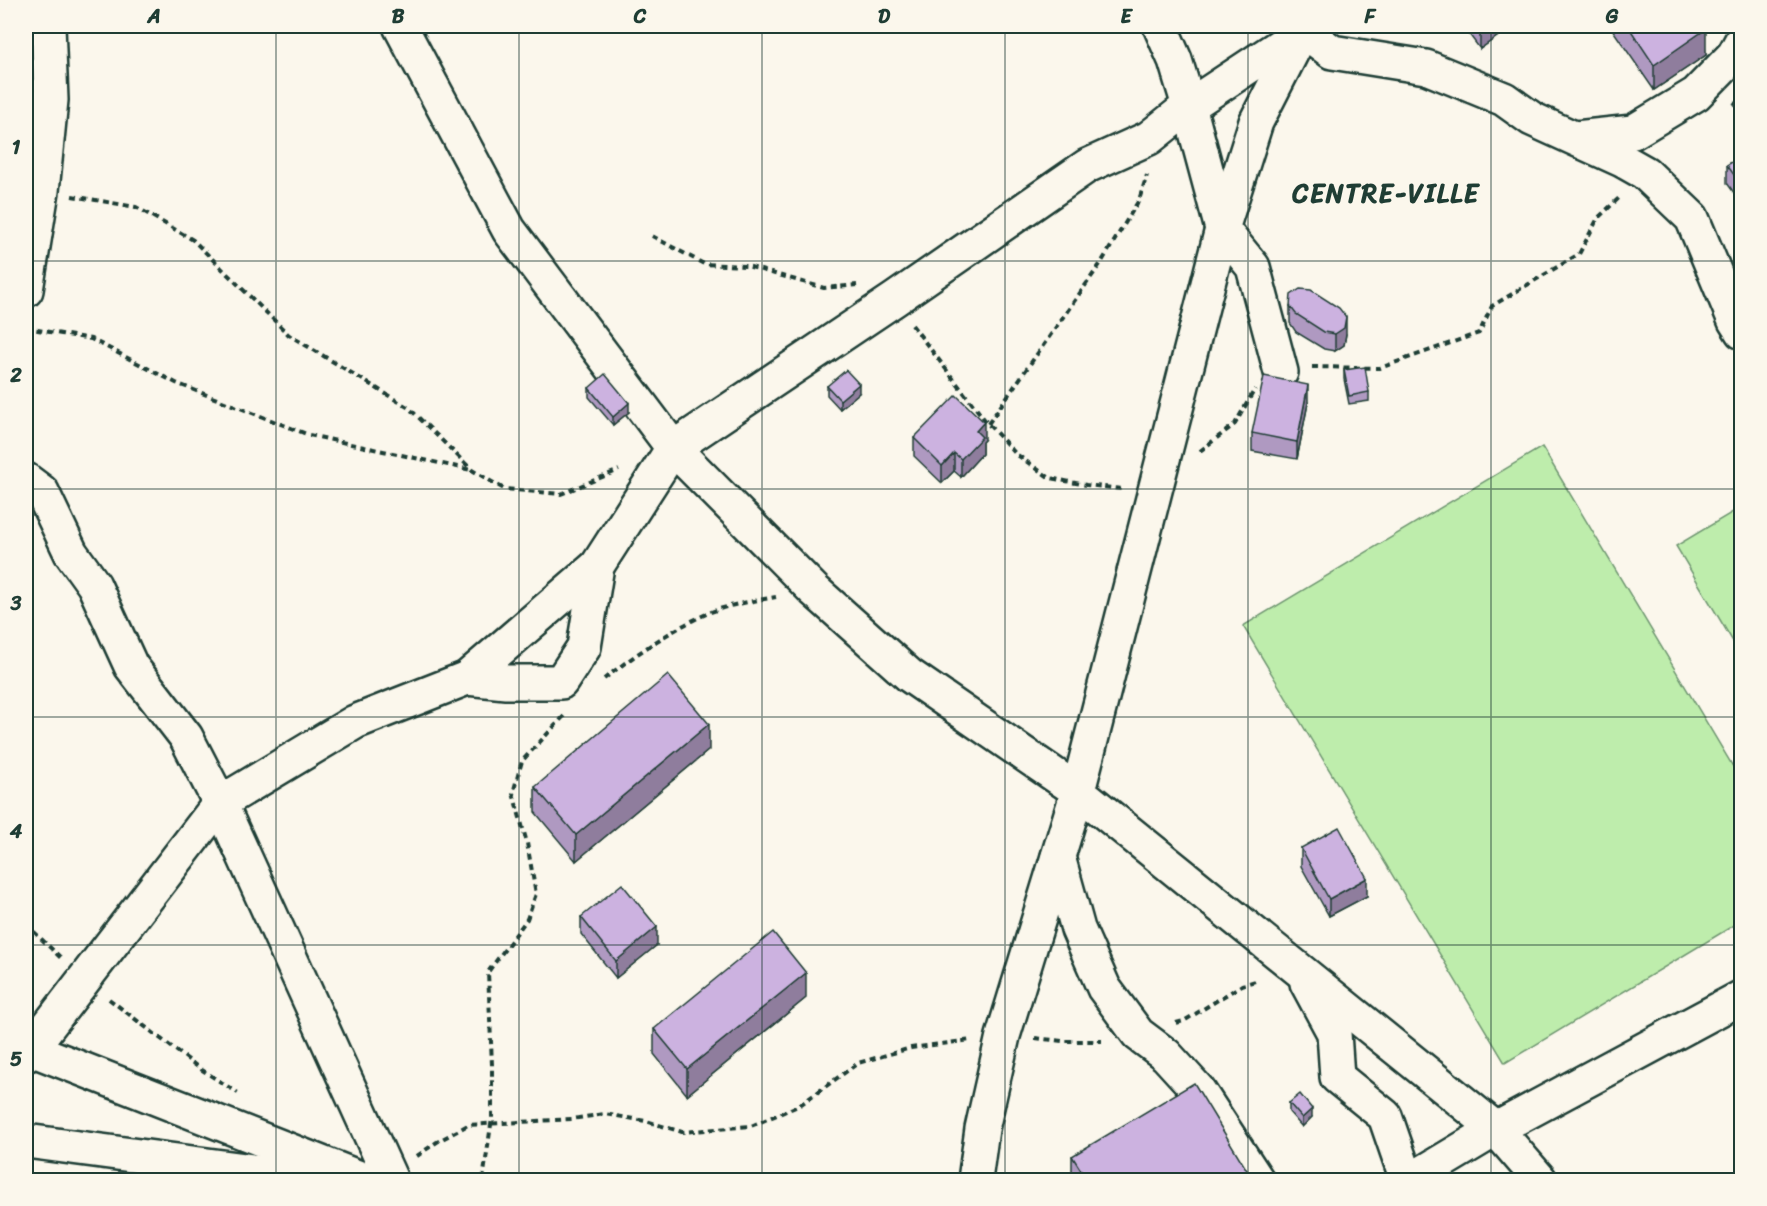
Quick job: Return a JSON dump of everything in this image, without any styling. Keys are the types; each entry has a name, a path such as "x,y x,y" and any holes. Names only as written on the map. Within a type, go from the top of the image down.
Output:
{"street":[{"path":"26,290 42,191 51,100 48,26"},
{"path":"399,26 509,230 673,448 815,591 909,675 1078,791 1496,1129 1539,1180"},
{"path":"1160,26 1175,60 1222,229 1253,267 1281,372"},
{"path":"382,1179 27,1050 84,980 220,803 355,722 468,678 597,566 673,448 895,299 1087,166 1149,138 1189,106 1307,28"},
{"path":"1307,28 1332,52 1426,67 1504,99 1532,119 1622,160 1645,173 1692,218 1735,321 1742,332"},
{"path":"975,1180 982,1129 1003,1035 1078,791 1222,229 1256,122 1307,28"},
{"path":"1574,138 1633,132 1696,94 1733,40"},
{"path":"26,480 42,492 71,553 94,585 131,666 186,737 220,803 382,1179"},
{"path":"468,678 506,682 561,682 584,647 597,566"},
{"path":"1058,858 1078,929 1104,988 1138,1034 1166,1055 1198,1090 1257,1180"},
{"path":"1299,969 1334,1033 1337,1077 1385,1116 1407,1180"},
{"path":"1411,1180 1496,1129 1742,997"},
{"path":"26,1141 320,1180"}],"path":[{"path":"988,424 1101,263 1139,200 1162,128"},
{"path":"42,191 136,207 193,240 289,335 409,408 472,470 504,489 561,494 622,469"},
{"path":"26,328 91,339 176,383 309,435 472,470"},
{"path":"598,683 675,630 712,612 743,602 815,591"},
{"path":"483,1180 490,1125 492,1065 488,972 527,919 536,894 527,843 513,793 522,761 568,712"},
{"path":"1733,766 1742,760"},
{"path":"26,924 84,980 199,1068 238,1093"},
{"path":"382,1179 437,1142 468,1125 572,1119 605,1114 646,1121 682,1132 751,1126 800,1105 858,1063 911,1048 1003,1035 1062,1041 1115,1041 1184,1021 1242,985 1299,969"}],"green space":[{"path":"1542,447 1741,780 1741,921 1505,1063 1243,626"},
{"path":"1741,507 1741,655 1676,546"}],"building":[{"path":"1476,26 1488,26 1480,31"},
{"path":"1628,26 1703,26 1706,29 1654,65"},
{"path":"1742,156 1742,186 1727,165"},
{"path":"1300,289 1311,290 1339,308 1346,317 1344,328 1335,334 1324,332 1296,314 1290,306 1291,295"},
{"path":"1365,367 1369,392 1349,396 1344,370"},
{"path":"846,370 859,384 840,400 827,386"},
{"path":"605,374 629,403 613,417 589,388"},
{"path":"1264,376 1308,385 1297,442 1252,433"},
{"path":"956,395 984,422 976,431 982,437 961,459 954,453 942,466 914,438"},
{"path":"668,675 709,724 576,835 535,787"},
{"path":"1339,827 1367,878 1329,899 1301,848"},
{"path":"622,884 657,927 616,961 581,917"},
{"path":"773,932 806,973 687,1069 654,1029"},
{"path":"1194,1083 1253,1180 1087,1180 1072,1156"},
{"path":"1300,1094 1312,1109 1302,1118 1289,1103"}],"district":[{"name":"CENTRE-VILLE","path":"1386,193"}]}
